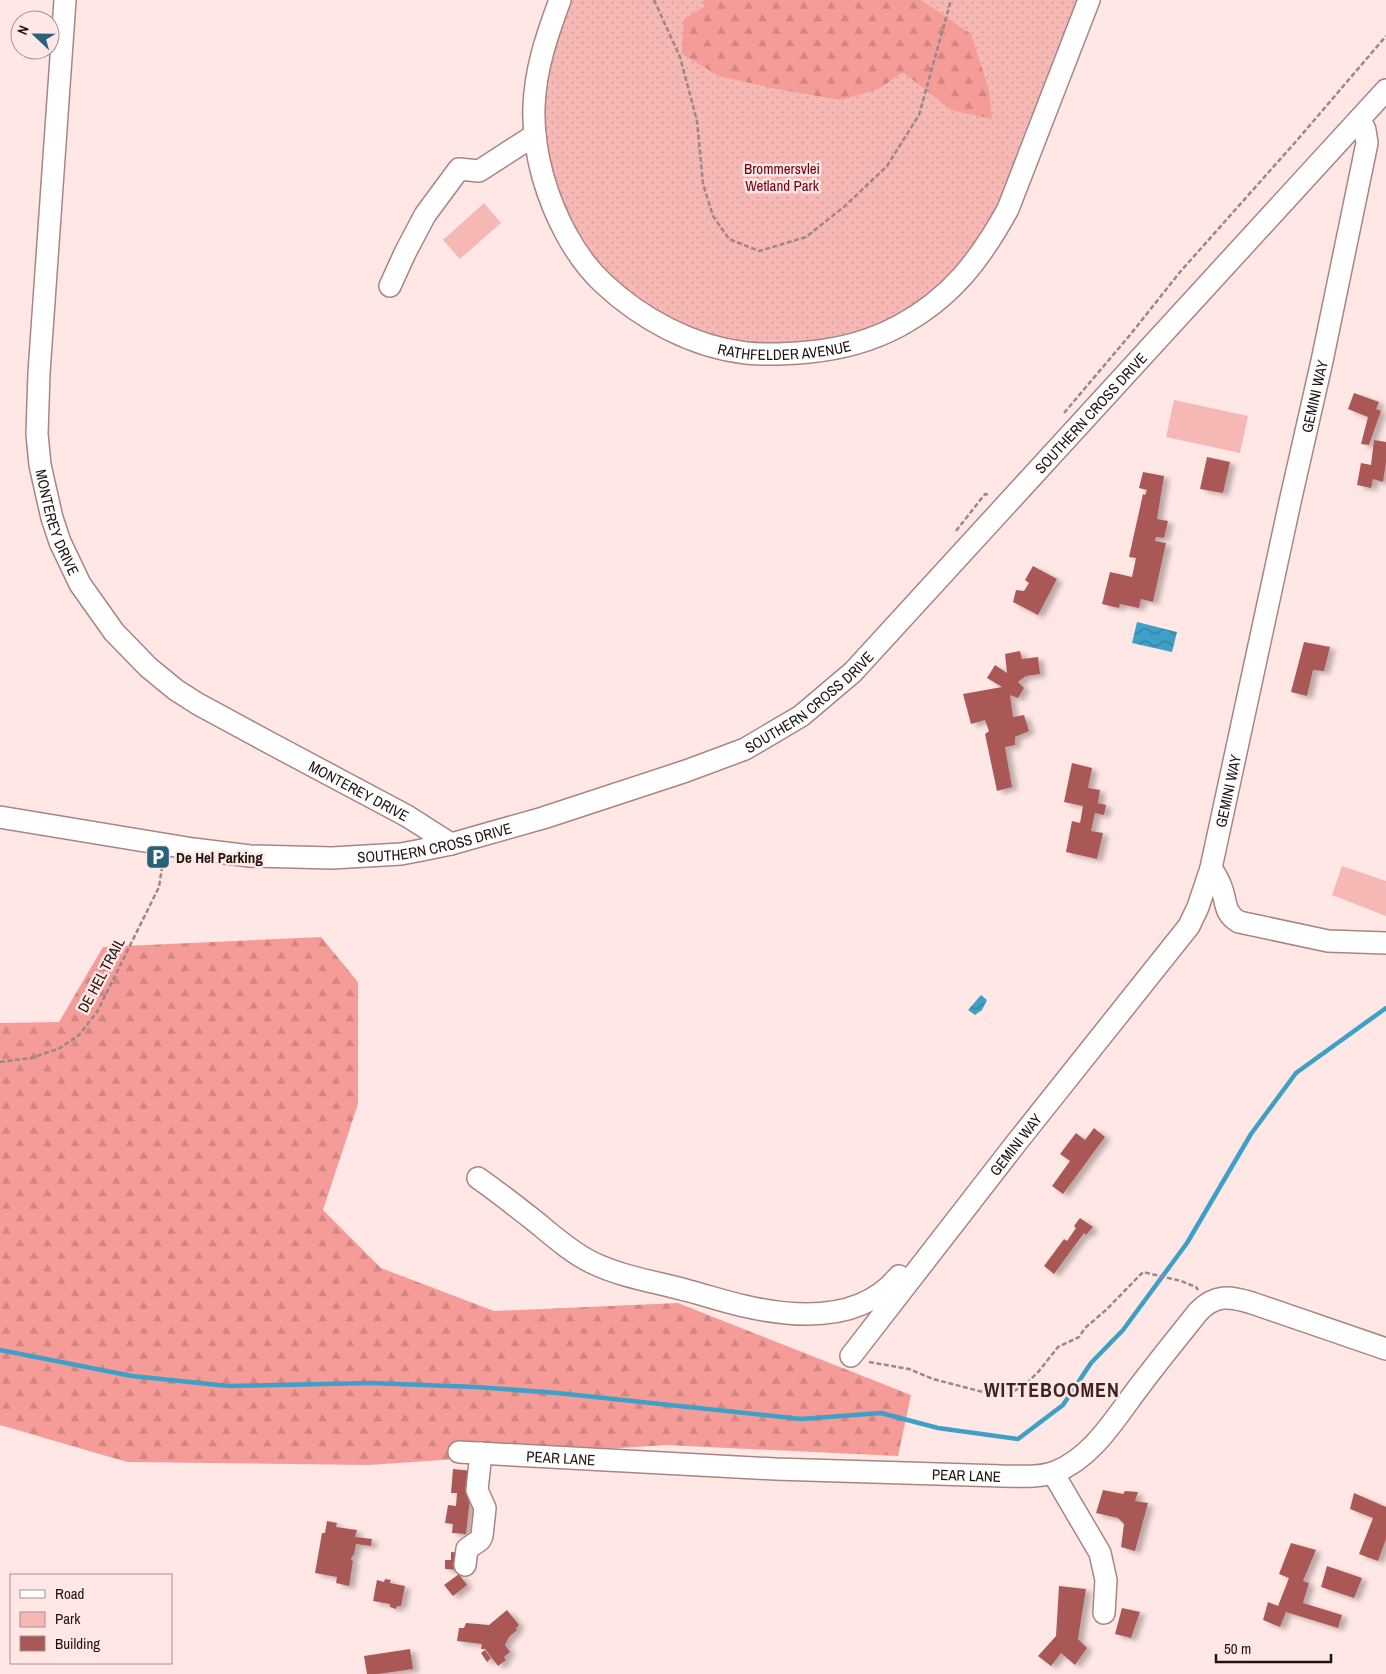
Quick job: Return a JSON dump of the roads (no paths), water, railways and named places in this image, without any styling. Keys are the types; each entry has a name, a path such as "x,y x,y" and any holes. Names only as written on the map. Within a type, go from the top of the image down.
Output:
{"street":[{"name":"MONTEREY DRIVE","path":"65,0 39,373 37,434 46,497 67,558 80,584 114,632 148,667 176,690 407,816 451,844"},
{"name":"RATHFELDER AVENUE","path":"560,0 546,39 539,68 534,107 535,135 539,162 547,192 566,233 576,251 602,282 626,302 678,334 715,347 746,353 796,353 826,350 850,345 876,336 900,325 926,309 948,291 972,267 990,242 1008,209 1089,0"},
{"name":"SOUTHERN CROSS DRIVE","path":"0,817 250,856 323,858 401,854 451,844 512,827 686,771 745,749 801,716 853,672 1386,90"},
{"name":"GEMINI WAY","path":"854,1353 1016,1142 1152,974 1189,926 1198,907 1212,868 1365,153 1367,139 1360,119"},
{"path":"390,286 425,215 459,169 479,171 535,135"},
{"path":"1212,868 1221,886 1231,918 1239,922 1328,941 1386,943"},
{"path":"478,1178 561,1242 592,1263 622,1274 744,1306 767,1311 825,1314 864,1304 889,1288 1001,1151 1009,1144 1016,1142"},
{"name":"PEAR LANE","path":"459,1452 775,1469 1035,1476 1053,1473 1078,1459 1098,1440 1160,1359 1205,1305 1214,1300 1224,1298 1238,1299 1386,1349"},
{"path":"465,1565 467,1549 480,1540 482,1536 484,1508 477,1492 481,1453"},
{"path":"1053,1473 1100,1553 1106,1580 1104,1613"}],"water":[{"path":"1137,622 1177,632 1172,652 1132,643"},
{"path":"981,995 987,1000 982,1010 975,1015 968,1010"}],"waterway":[{"path":"0,1350 132,1376 228,1386 371,1383 476,1387 557,1393 801,1419 881,1413 938,1428 1018,1439 1063,1405 1091,1363 1123,1330 1187,1243 1251,1134 1296,1073 1386,1008"}],"place":[{"name":"De Hel Parking","path":"158,857"}],"district":[{"name":"WITTEBOOMEN","path":"1052,1389"}],"park label":[{"name":"Brommersvlei Wetland Park","path":"782,176"}]}
